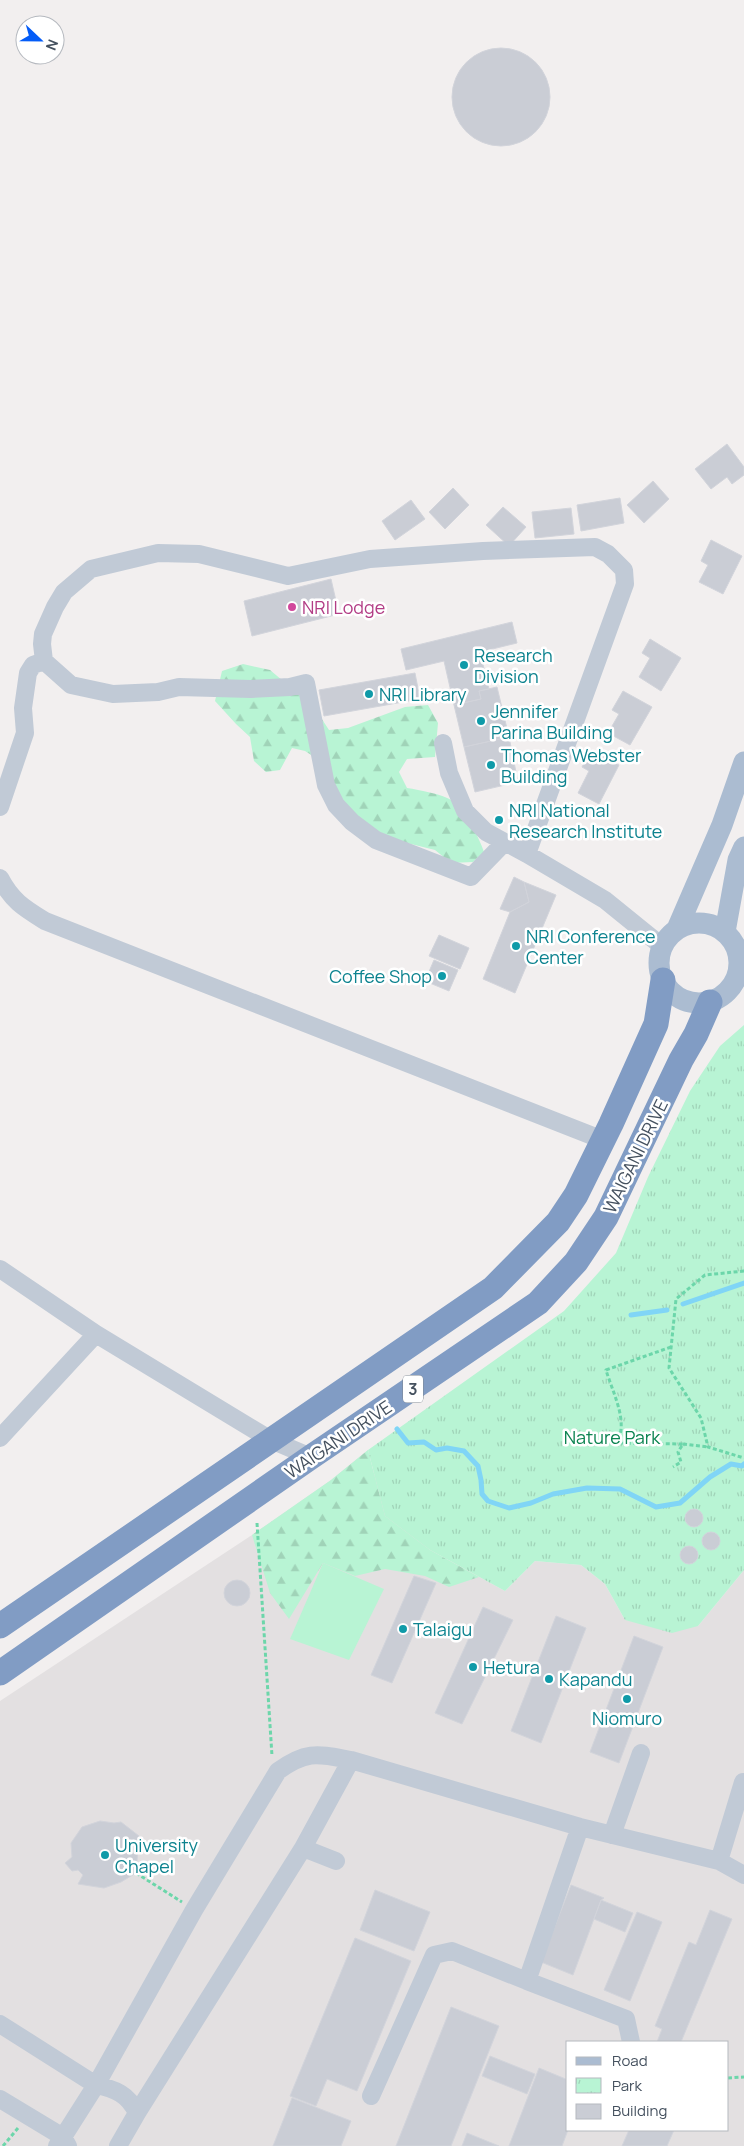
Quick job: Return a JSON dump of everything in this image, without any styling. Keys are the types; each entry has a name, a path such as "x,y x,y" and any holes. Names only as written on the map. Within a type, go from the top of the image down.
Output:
{"highway":[{"name":"WAIGANI DRIVE","path":"0,1626 493,1288 558,1222 576,1196 656,1024 663,980"},
{"name":"WAIGANI DRIVE","path":"0,1673 311,1457 507,1326 538,1303 557,1285 576,1262 606,1217 681,1060 696,1034 727,997"}],"main road":[{"path":"744,762 722,825 677,929 662,947 660,969 663,980 671,992 683,999 696,1003 727,997 735,982 739,970 739,958 735,943 738,860 744,847"},
{"path":"677,929 689,924 702,922 714,925 735,943"}],"street":[{"path":"505,842 471,877 376,840 352,822 336,805 326,785 306,683 290,687 251,689 179,687 158,692 113,694 71,685 44,661 43,634 55,607 64,592 91,570 158,553 199,554 288,576 370,559 493,551 594,548 608,554 624,570 625,584 527,854"},
{"path":"0,807 26,733 23,708 28,673 33,665 44,661"},
{"path":"443,743 449,774 464,810 486,832 605,900 662,947"},
{"path":"0,878 6,890 18,904 45,921 603,1140"},
{"path":"0,1270 96,1334 272,1440 311,1457"},
{"path":"0,1438 96,1334"},
{"path":"612,1835 641,1753"},
{"path":"0,2099 29,2116 63,2143 194,1910 278,1771 294,1760 307,1755 322,1755 352,1760 580,1827 719,1861 744,1875"},
{"path":"118,2146 303,1848 352,1760"},
{"path":"719,1861 743,1782"},
{"path":"527,1981 580,1827"},
{"path":"303,1848 336,1861"},
{"path":"371,2096 434,1955 452,1952 626,2019 631,2041"},
{"path":"0,2024 96,2085 118,2091 126,2096 137,2113"}],"path":[{"path":"708,1447 702,1418 669,1368 676,1300 705,1275 744,1270"},
{"path":"671,1347 606,1370 621,1418 622,1435 616,1443 683,1444 708,1447 744,1458"},
{"path":"673,1467 681,1462 678,1452 683,1444"},
{"path":"257,1523 272,1760"},
{"path":"136,1873 187,1905"},
{"path":"729,2078 744,2077"},
{"path":"2,2146 29,2116"}],"shaded area":[{"path":"368,1450 372,1471 430,1550 505,1591 535,1561 581,1565 605,1584 625,1620 698,1626 744,1570 744,2146 0,2146 0,1701 252,1535 331,1480"}],"green space":[{"path":"243,664 270,670 314,707 329,730 348,728 405,707 428,705 438,723 435,757 407,759 399,772 407,788 443,796 458,805 471,824 484,852 473,862 451,863 435,850 387,838 329,806 330,767 305,751 292,748 280,770 266,772 254,761 250,737 215,701 222,671"},
{"name":"Nature Park","path":"744,1025 744,1570 698,1626 672,1633 625,1620 605,1584 581,1565 535,1561 505,1591 430,1550 385,1516 368,1450 564,1311 616,1253 648,1177 690,1091 720,1046"},
{"path":"368,1450 385,1516 430,1550 479,1577 449,1587 425,1576 385,1569 355,1576 323,1563 289,1619 270,1593 252,1535 331,1480"},
{"path":"323,1563 384,1589 349,1660 290,1639"}],"building":[{"path":"501,48 511,49 528,56 542,70 549,87 549,107 542,124 528,138 511,145 501,146 491,145 474,138 460,124 453,107 452,97 453,87 460,70 474,56 491,49"},
{"path":"727,444 744,467 744,475 732,484 727,477 711,489 695,469"},
{"path":"653,481 669,499 644,523 627,505"},
{"path":"453,488 469,505 445,529 429,512"},
{"path":"620,498 624,523 581,531 577,505"},
{"path":"411,500 425,519 395,540 382,521"},
{"path":"503,507 526,527 509,546 486,525"},
{"path":"571,508 574,534 535,538 532,512"},
{"path":"711,540 742,556 723,594 699,582 708,565 701,561"},
{"name":"NRI Lodge","path":"331,579 339,614 252,636 244,601"},
{"name":"Research Division","path":"512,622 517,643 480,652 489,689 479,691 481,699 454,705 444,661 406,670 401,649"},
{"path":"650,639 681,658 661,691 639,677 650,658 642,653"},
{"name":"NRI Library","path":"415,673 420,699 324,716 319,690"},
{"name":"Jennifer Parina Building","path":"497,687 509,737 464,747 454,705 481,699 479,691"},
{"path":"623,691 652,707 630,745 608,733 619,714 612,710"},
{"name":"Thomas Webster Building","path":"509,737 518,782 475,792 464,747"},
{"path":"591,750 619,765 599,804 578,793 589,771 582,767"},
{"path":"514,877 524,882 529,902 510,912 500,909"},
{"name":"NRI Conference Center","path":"524,882 556,895 515,993 483,979 510,912 529,902"},
{"path":"439,935 469,948 460,969 429,956"},
{"name":"Coffee Shop","path":"434,960 458,970 449,991 425,981"},
{"path":"694,1509 700,1512 703,1518 700,1524 694,1527 688,1524 685,1518 688,1512"},
{"path":"711,1532 717,1535 720,1541 717,1547 711,1550 705,1547 702,1541 705,1535"},
{"path":"689,1546 695,1549 698,1555 695,1561 689,1564 683,1561 680,1555 683,1549"},
{"name":"Talaigu","path":"414,1576 436,1583 392,1683 371,1675"},
{"path":"237,1580 246,1584 250,1593 246,1602 237,1606 228,1602 224,1593 228,1584"},
{"name":"Hetura","path":"483,1607 513,1620 462,1724 435,1713"},
{"name":"Kapandu","path":"556,1616 586,1628 541,1743 511,1731"},
{"name":"Niomuro","path":"634,1636 663,1647 619,1763 590,1752"},
{"name":"University Chapel","path":"100,1821 121,1822 139,1836 136,1873 121,1882 104,1888 78,1884 83,1875 78,1870 72,1871 65,1863 72,1857 71,1843 82,1827"},
{"path":"571,1885 604,1898 601,1900 573,1975 541,1962"},
{"path":"375,1890 430,1912 414,1951 360,1930"},
{"path":"601,1900 633,1913 625,1932 594,1919"},
{"path":"710,1910 732,1919 681,2041 657,2041 662,2029 655,2026 689,1942 696,1945"},
{"path":"637,1912 662,1922 630,2001 604,1990"},
{"path":"355,1938 411,1961 357,2091 327,2079 316,2106 290,2096"},
{"path":"451,2007 499,2026 451,2146 396,2146"},
{"path":"490,2056 535,2074 527,2094 482,2076"},
{"path":"539,2068 566,2079 566,2131 568,2131 562,2146 509,2146"},
{"path":"292,2098 351,2121 341,2146 273,2146"},
{"path":"629,2131 674,2131 667,2146 622,2146"},
{"path":"467,2133 499,2146 462,2146"}],"waterway":[{"path":"683,1304 744,1283"},
{"path":"631,1315 667,1310"},
{"path":"397,1429 408,1443 424,1442 436,1450 447,1448 464,1451 478,1466 482,1494 488,1501 509,1508 531,1503 553,1494 587,1488 620,1489 656,1507 680,1503 710,1477 731,1464 742,1466 744,1464"}],"place":[{"name":"NRI Lodge","path":"292,607"},
{"name":"Research Division","path":"464,665"},
{"name":"NRI Library","path":"369,694"},
{"name":"Jennifer Parina Building","path":"481,721"},
{"name":"Thomas Webster Building","path":"491,765"},
{"name":"NRI National Research Institute","path":"499,820"},
{"name":"NRI Conference Center","path":"516,946"},
{"name":"Coffee Shop","path":"442,976"},
{"name":"Talaigu","path":"403,1629"},
{"name":"Hetura","path":"473,1667"},
{"name":"Kapandu","path":"549,1679"},
{"name":"Niomuro","path":"627,1699"},
{"name":"University Chapel","path":"105,1855"}]}
